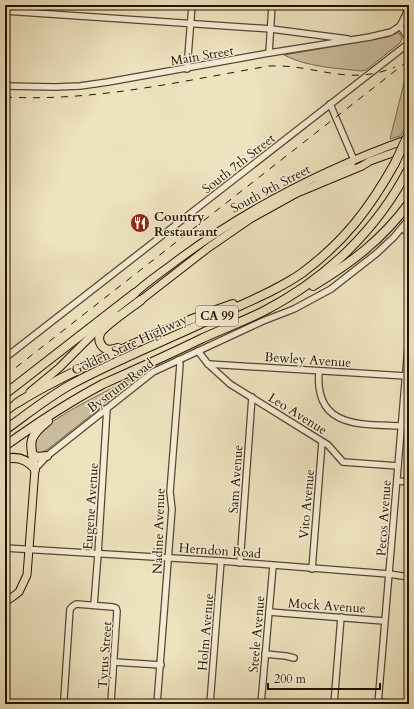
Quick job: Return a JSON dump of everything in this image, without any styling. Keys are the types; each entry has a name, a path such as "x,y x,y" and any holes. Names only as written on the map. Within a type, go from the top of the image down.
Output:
{"highway":[{"name":"Golden State Highway","path":"5,430 36,407 82,379 268,292 300,274 321,258 344,236 374,199 395,163 409,133"},
{"name":"Golden State Highway","path":"5,446 54,412 84,394 264,311 305,287 346,253 369,230 397,190 409,168"},
{"path":"264,311 298,296 349,263 384,234 409,204"},
{"path":"17,403 65,375 130,344 192,318 268,292"},
{"path":"5,394 135,293"},
{"path":"130,344 116,349 106,349 99,340 100,334 141,300"},
{"path":"35,469 31,442 36,431 84,394"},
{"path":"32,454 37,457 47,456"},
{"path":"5,459 15,458 25,460 35,469"}],"main road":[{"name":"South 9th Street","path":"5,412 59,368 135,293 201,243 248,216 292,188 354,160 409,139"},
{"name":"South 9th Street","path":"141,300 248,216 362,166 370,161 409,148"},
{"path":"354,160 362,162 370,161"},
{"path":"5,601 16,595 24,584 28,570 35,469"}],"street":[{"path":"187,69 192,5"},
{"path":"269,53 272,5"},
{"path":"408,5 406,14 400,26 409,39"},
{"path":"5,11 271,29 354,40"},
{"name":"Main Street","path":"5,86 80,86 187,69 269,53 354,40 391,32 400,26"},
{"name":"South 7th Street","path":"5,358 409,43"},
{"path":"298,193 351,165 354,160 330,104"},
{"name":"Bystrum Road","path":"35,469 47,456 147,376 178,360 294,309 331,288 377,254 409,219"},
{"path":"402,228 409,234"},
{"name":"Pecos Avenue","path":"378,703 401,426 406,397 409,334"},
{"name":"Leo Avenue","path":"198,351 208,364 230,384 328,445 343,462 398,466"},
{"name":"Nadine Avenue","path":"158,704 172,509 170,492 180,364 178,360"},
{"name":"Bewley Avenue","path":"208,364 406,376"},
{"path":"319,371 319,384 322,396 330,410 339,418 356,424 401,426"},
{"name":"Sam Avenue","path":"240,563 252,397"},
{"name":"Eugene Avenue","path":"94,605 107,408"},
{"name":"Vito Avenue","path":"312,569 322,442"},
{"path":"396,482 409,482"},
{"name":"Herndon Road","path":"5,548 240,563 389,574 409,577"},
{"name":"Holm Avenue","path":"210,704 222,562"},
{"name":"Steele Avenue","path":"261,704 273,566"},
{"path":"67,703 64,698 70,610 72,606 76,604 94,605"},
{"name":"Tyrus Street","path":"94,605 113,606 116,608 118,614 110,704"},
{"name":"Mock Avenue","path":"269,612 384,621"},
{"path":"334,704 341,617"},
{"path":"265,654 294,658"},
{"path":"114,662 161,664"},
{"path":"378,703 399,704"}],"shaded area":[{"path":"399,33 402,38 400,43 366,70 361,71 312,65 284,55 388,37"},
{"path":"409,68 409,116 406,127 400,136 390,139 407,71"},
{"path":"130,379 132,383 48,449 41,453 36,453 35,438 40,431 50,423 78,406"}],"railway":[{"path":"5,376 409,60"},
{"path":"5,97 38,98 105,93 171,84 269,66 286,66 347,75 378,73 395,67"}],"place":[{"name":"Country Restaurant","path":"140,223"}]}
